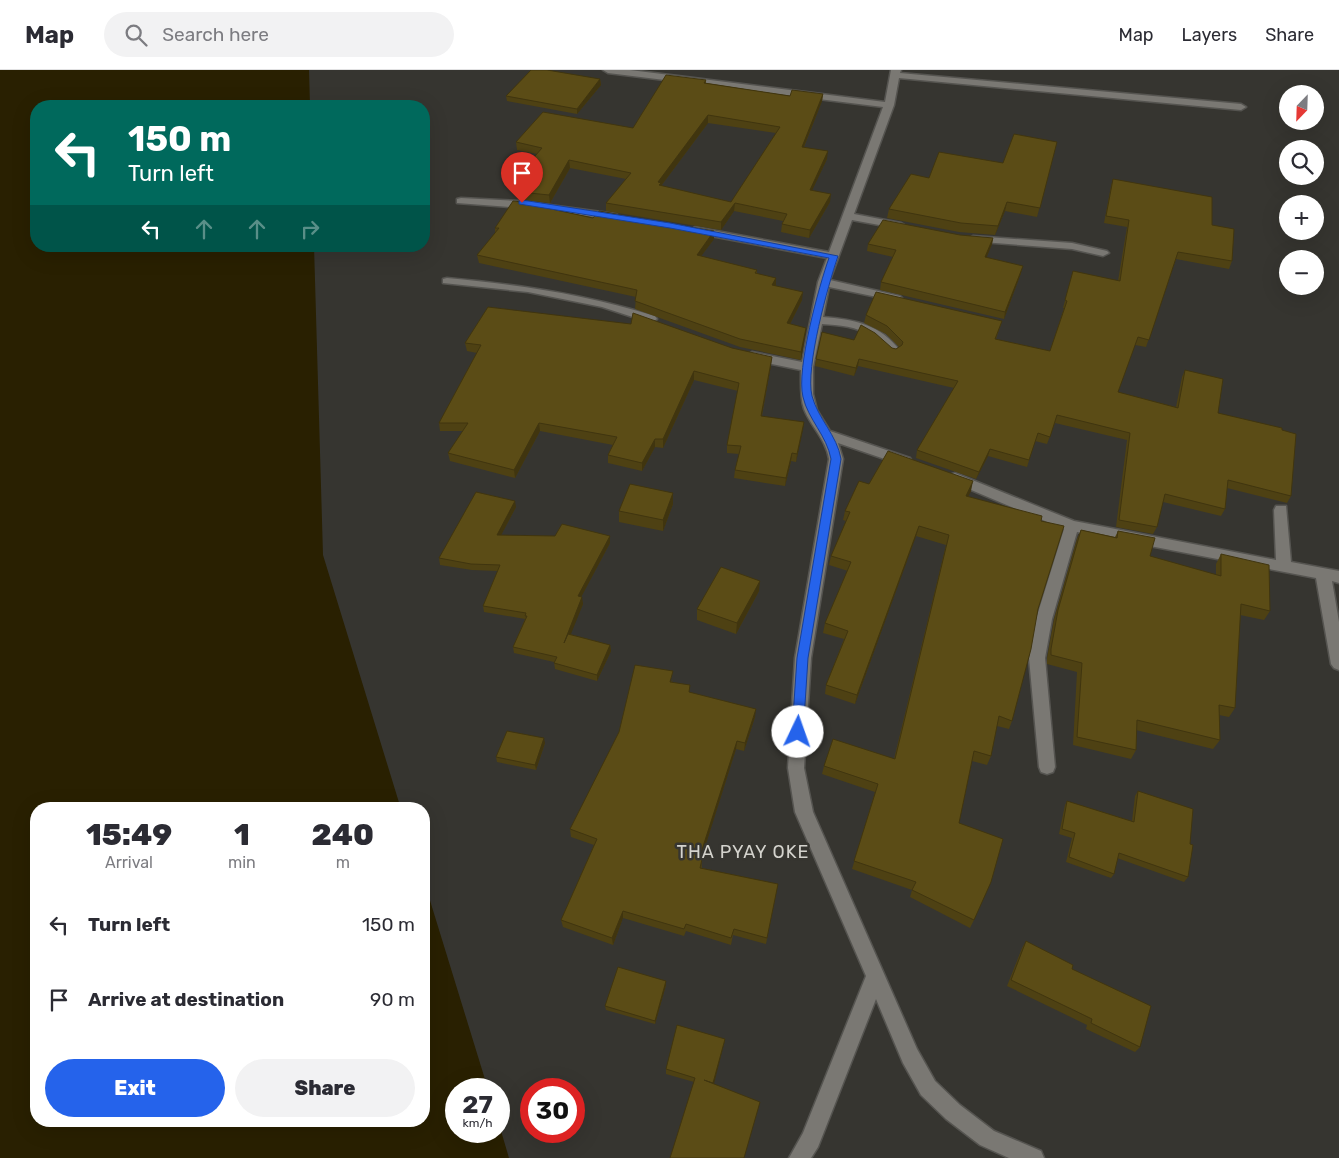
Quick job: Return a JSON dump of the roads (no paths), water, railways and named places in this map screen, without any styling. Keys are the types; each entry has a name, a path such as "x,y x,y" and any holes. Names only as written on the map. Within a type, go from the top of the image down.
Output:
{"street":[{"path":"608,70 889,105"},
{"path":"1034,1158 987,1138 953,1112 928,1088 910,1056 804,812 796,768 803,658 836,459 834,447 811,410 807,394 807,367 824,282 889,105 896,72 1241,107"},
{"path":"461,200 540,204 632,219"},
{"path":"848,216 912,228"},
{"path":"680,227 834,256"},
{"path":"959,237 1072,246 1103,253"},
{"path":"447,281 528,289 604,304 662,324"},
{"path":"824,282 905,300"},
{"path":"817,320 864,326 882,336 894,351"},
{"path":"736,352 807,367"},
{"path":"827,434 921,466"},
{"path":"940,473 1072,526 1339,576"},
{"path":"1281,510 1284,567"},
{"path":"1047,767 1037,658 1044,619 1072,526"},
{"path":"1323,574 1339,664"},
{"path":"799,1158 811,1140 875,977"}],"district":[{"name":"THA PYAY OKE","path":"743,852"}]}
